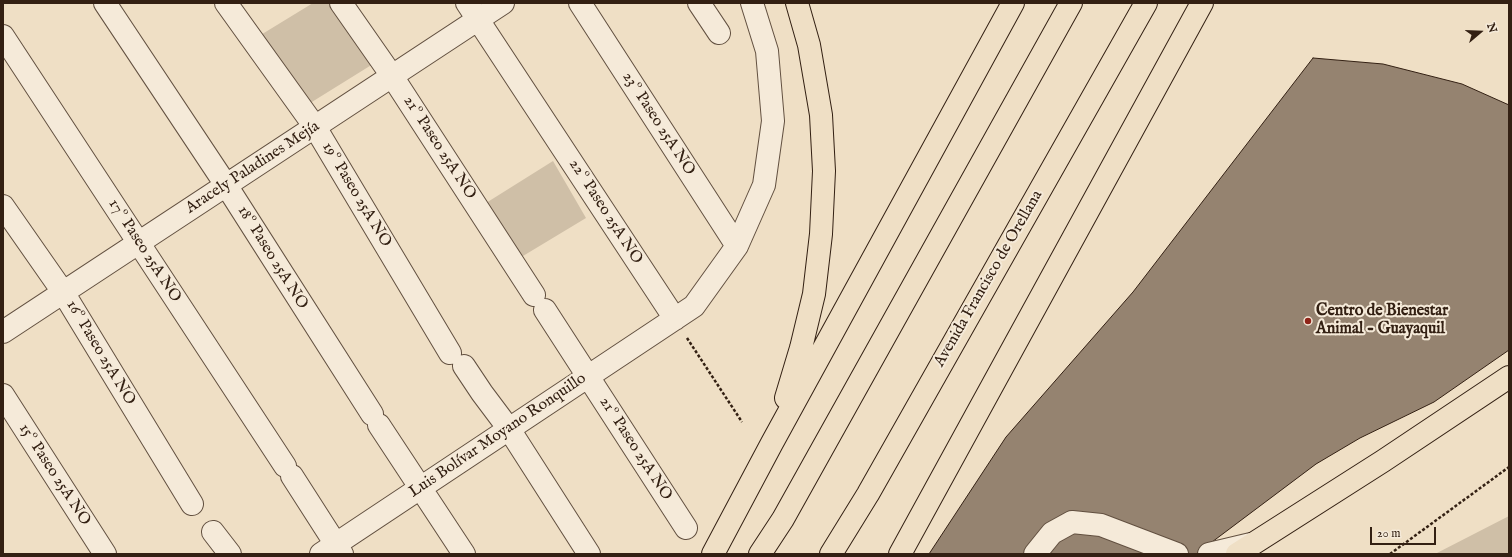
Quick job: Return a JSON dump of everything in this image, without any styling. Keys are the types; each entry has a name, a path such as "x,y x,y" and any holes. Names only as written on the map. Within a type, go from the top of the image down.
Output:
{"main road":[{"path":"772,443 801,348 814,294 821,234 824,171 821,115 809,46 797,3"},
{"path":"713,554 772,443 1013,3"},
{"path":"760,554 783,519 1071,3"},
{"name":"Avenida Francisco de Orellana","path":"831,554 868,494 1146,3"},
{"path":"900,554 1202,3"},
{"path":"1244,549 1383,461 1509,377"}],"street":[{"name":"18º Paseo 25A NO","path":"105,3 226,185 375,420 464,554"},
{"name":"19º Paseo 25A NO","path":"226,3 315,127 457,359 509,429 589,554"},
{"name":"21º Paseo 25A NO","path":"341,3 392,76 686,528"},
{"name":"Aracely Paladines Mejía","path":"3,332 392,76 473,11 503,3"},
{"name":"23º Paseo 25A NO","path":"580,3 737,246"},
{"path":"699,3 719,33"},
{"name":"Luis Bolívar Moyano Ronquillo","path":"333,551 421,488 694,306 737,246 764,185 773,121 767,51 752,3"},
{"name":"22º Paseo 25A NO","path":"473,11 675,319"},
{"name":"17º Paseo 25A NO","path":"3,36 289,471 333,551"},
{"name":"16º Paseo 25A NO","path":"3,206 63,292 192,504"},
{"name":"15º Paseo 25A NO","path":"3,395 105,554"},
{"path":"1035,554 1052,533 1072,522 1101,525 1177,554"},
{"path":"213,532 230,554"},
{"path":"1209,554 1244,549"}],"path":[{"path":"675,319 742,422"},
{"path":"1390,554 1509,467"}],"shaded area":[{"path":"313,3 331,3 373,64 307,105 259,36"},
{"path":"553,161 586,218 518,259 486,203"},
{"path":"1509,516 1509,554 1435,554"}],"building":[{"name":"Centro de Bienestar Animal - Guayaquil","path":"1313,58 1383,64 1462,84 1509,105 1509,350 1434,402 1360,438 1316,464 1196,554 929,554 1006,437 1133,292"}],"place":[{"name":"Centro de Bienestar Animal - Guayaquil","path":"1308,321"}]}
